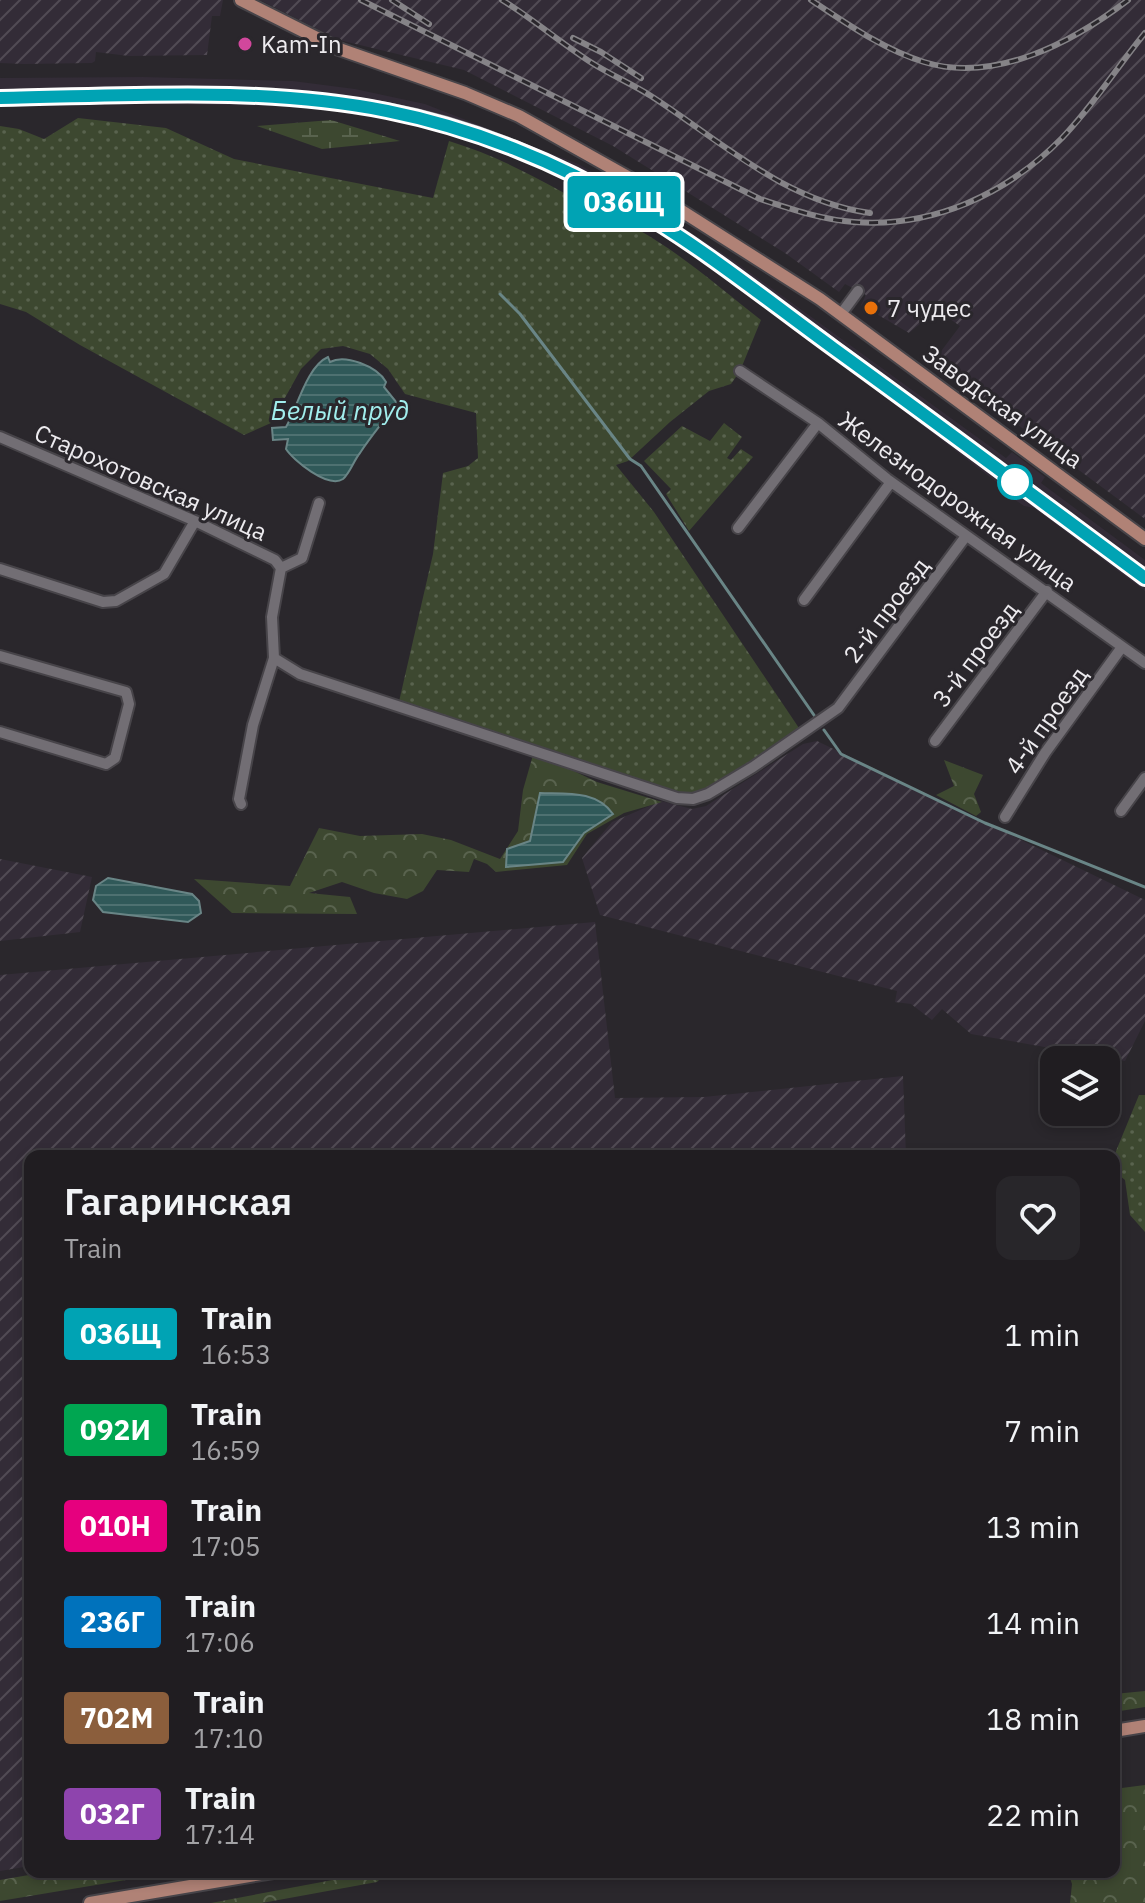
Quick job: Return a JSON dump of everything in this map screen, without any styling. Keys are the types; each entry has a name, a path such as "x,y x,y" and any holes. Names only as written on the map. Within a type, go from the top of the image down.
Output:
{"main road":[{"name":"Заводская улица","path":"241,0 339,49 465,93 552,133 633,180 841,314 1145,539"},
{"path":"1120,1730 1145,1726"},
{"path":"90,1903 238,1878"}],"street":[{"path":"841,314 858,291"},
{"name":"Железнодорожная улица","path":"743,373 818,423 891,482 1145,663"},
{"path":"738,528 818,423"},
{"name":"Старохотовская улица","path":"0,437 195,521 275,560 281,568"},
{"path":"804,600 891,482"},
{"path":"241,804 239,799 253,725 274,658 272,617 281,568 302,558 319,503"},
{"path":"0,569 103,602 116,601 164,574 195,521"},
{"name":"2-й проезд","path":"274,658 300,674 668,795 693,799 708,794 753,767 838,708 966,536"},
{"name":"3-й проезд","path":"935,741 1047,591"},
{"name":"4-й проезд","path":"1005,817 1045,753 1122,647"},
{"path":"0,656 126,692 129,704 115,758 106,764 0,732"},
{"path":"1121,811 1145,778"}],"shaded area":[{"path":"0,0 223,0 220,16 212,16 207,55 129,56 96,52 92,63 24,64 0,63"},
{"path":"260,0 1145,0 1145,519 933,362 960,326 937,310 909,333 861,305 866,295 845,284 839,292 785,253 613,146 464,70 339,40"},
{"path":"143,77 293,81 355,89 425,104 578,164 641,200 730,258 1006,458 1012,452 1045,477 1041,483 1145,560 1145,591 1034,508 1024,506 1008,495 1003,487 719,270 633,213 570,179 477,142 386,117 293,106 0,106 0,78"},
{"path":"817,741 1145,900 1145,1021 1125,1061 1120,1060 1120,1046 1040,1046 971,1034 942,1009 932,1020 911,1004 895,1002 897,991 600,915 582,858 612,822 661,801 692,809 706,806 803,744"},
{"path":"0,859 92,877 80,932 0,941"},
{"path":"595,922 615,1098 704,1097 903,1076 906,1150 24,1150 24,1867 0,1871 0,975"}],"green space":[{"path":"78,118 166,128 234,159 433,198 449,141 502,161 637,229 685,261 761,320 740,371 731,384 709,391 628,461 616,465 654,512 803,734 693,799 398,706 433,554 443,473 468,466 478,458 476,413 405,394 388,369 370,354 343,346 321,349 301,369 271,423 244,435 26,312 0,304 0,126 19,129 44,139"},
{"path":"331,120 400,141 322,149 257,126"},
{"path":"724,423 742,437 727,458 731,460 741,449 753,457 689,531 666,494 671,489 644,461 682,426 710,441"},
{"path":"533,755 597,782 662,802 624,813 587,834 567,865 496,872 474,859 469,872 437,870 423,891 407,899 374,893 342,882 309,893 350,897 357,914 232,913 194,879 290,886 319,828 360,836 422,834 451,840 500,859 518,831 523,790"},
{"path":"944,760 983,775 974,794 981,812 976,816 936,795 954,786"},
{"path":"1139,1095 1145,1095 1145,1232 1130,1215 1125,1180 1120,1176 1120,1150 1116,1150"},
{"path":"1145,1691 1145,1707 1120,1711 1120,1693"},
{"path":"1145,1785 1145,1903 1070,1903 1070,1878 1120,1878 1120,1788"},
{"path":"24,1876 138,1878 0,1901 0,1880"},
{"path":"343,1878 381,1878 377,1882 262,1903 211,1903"}],"water":[{"name":"Белый пруд","path":"328,357 330,362 352,361 376,371 397,403 343,479 337,481 320,477 303,466 286,449 288,439 273,440 272,428 286,427 308,378"},
{"path":"540,793 589,797 606,806 613,814 584,833 563,862 506,867 507,849 530,841"},
{"path":"108,878 192,894 199,901 201,913 188,922 103,912 93,900 96,886"}],"waterway":[{"path":"500,294 520,314 630,459 641,466 816,718"},
{"path":"824,730 841,754 985,823 1145,887"}],"railway":[{"path":"361,0 760,199 818,216 854,222 912,219 940,213 993,191 1017,176 1041,158 1073,126 1145,33"},
{"path":"392,0 429,24"},
{"path":"502,0 592,63 651,96 781,183 809,196 870,213"},
{"path":"811,0 866,35 909,57 951,67 978,68 1032,55 1058,44 1128,0"},
{"path":"573,38 641,78"},
{"path":"0,92 194,90 291,93 387,105 452,120 514,142 573,169 684,235 791,310 1145,572"}],"train":[{"name":"036Щ","path":"0,98 215,95 287,97 337,103 440,124 562,170 634,207 723,266 1145,578"}],"place":[{"name":"Kam-In","path":"245,44"},
{"name":"7 чудес","path":"871,308"}]}
